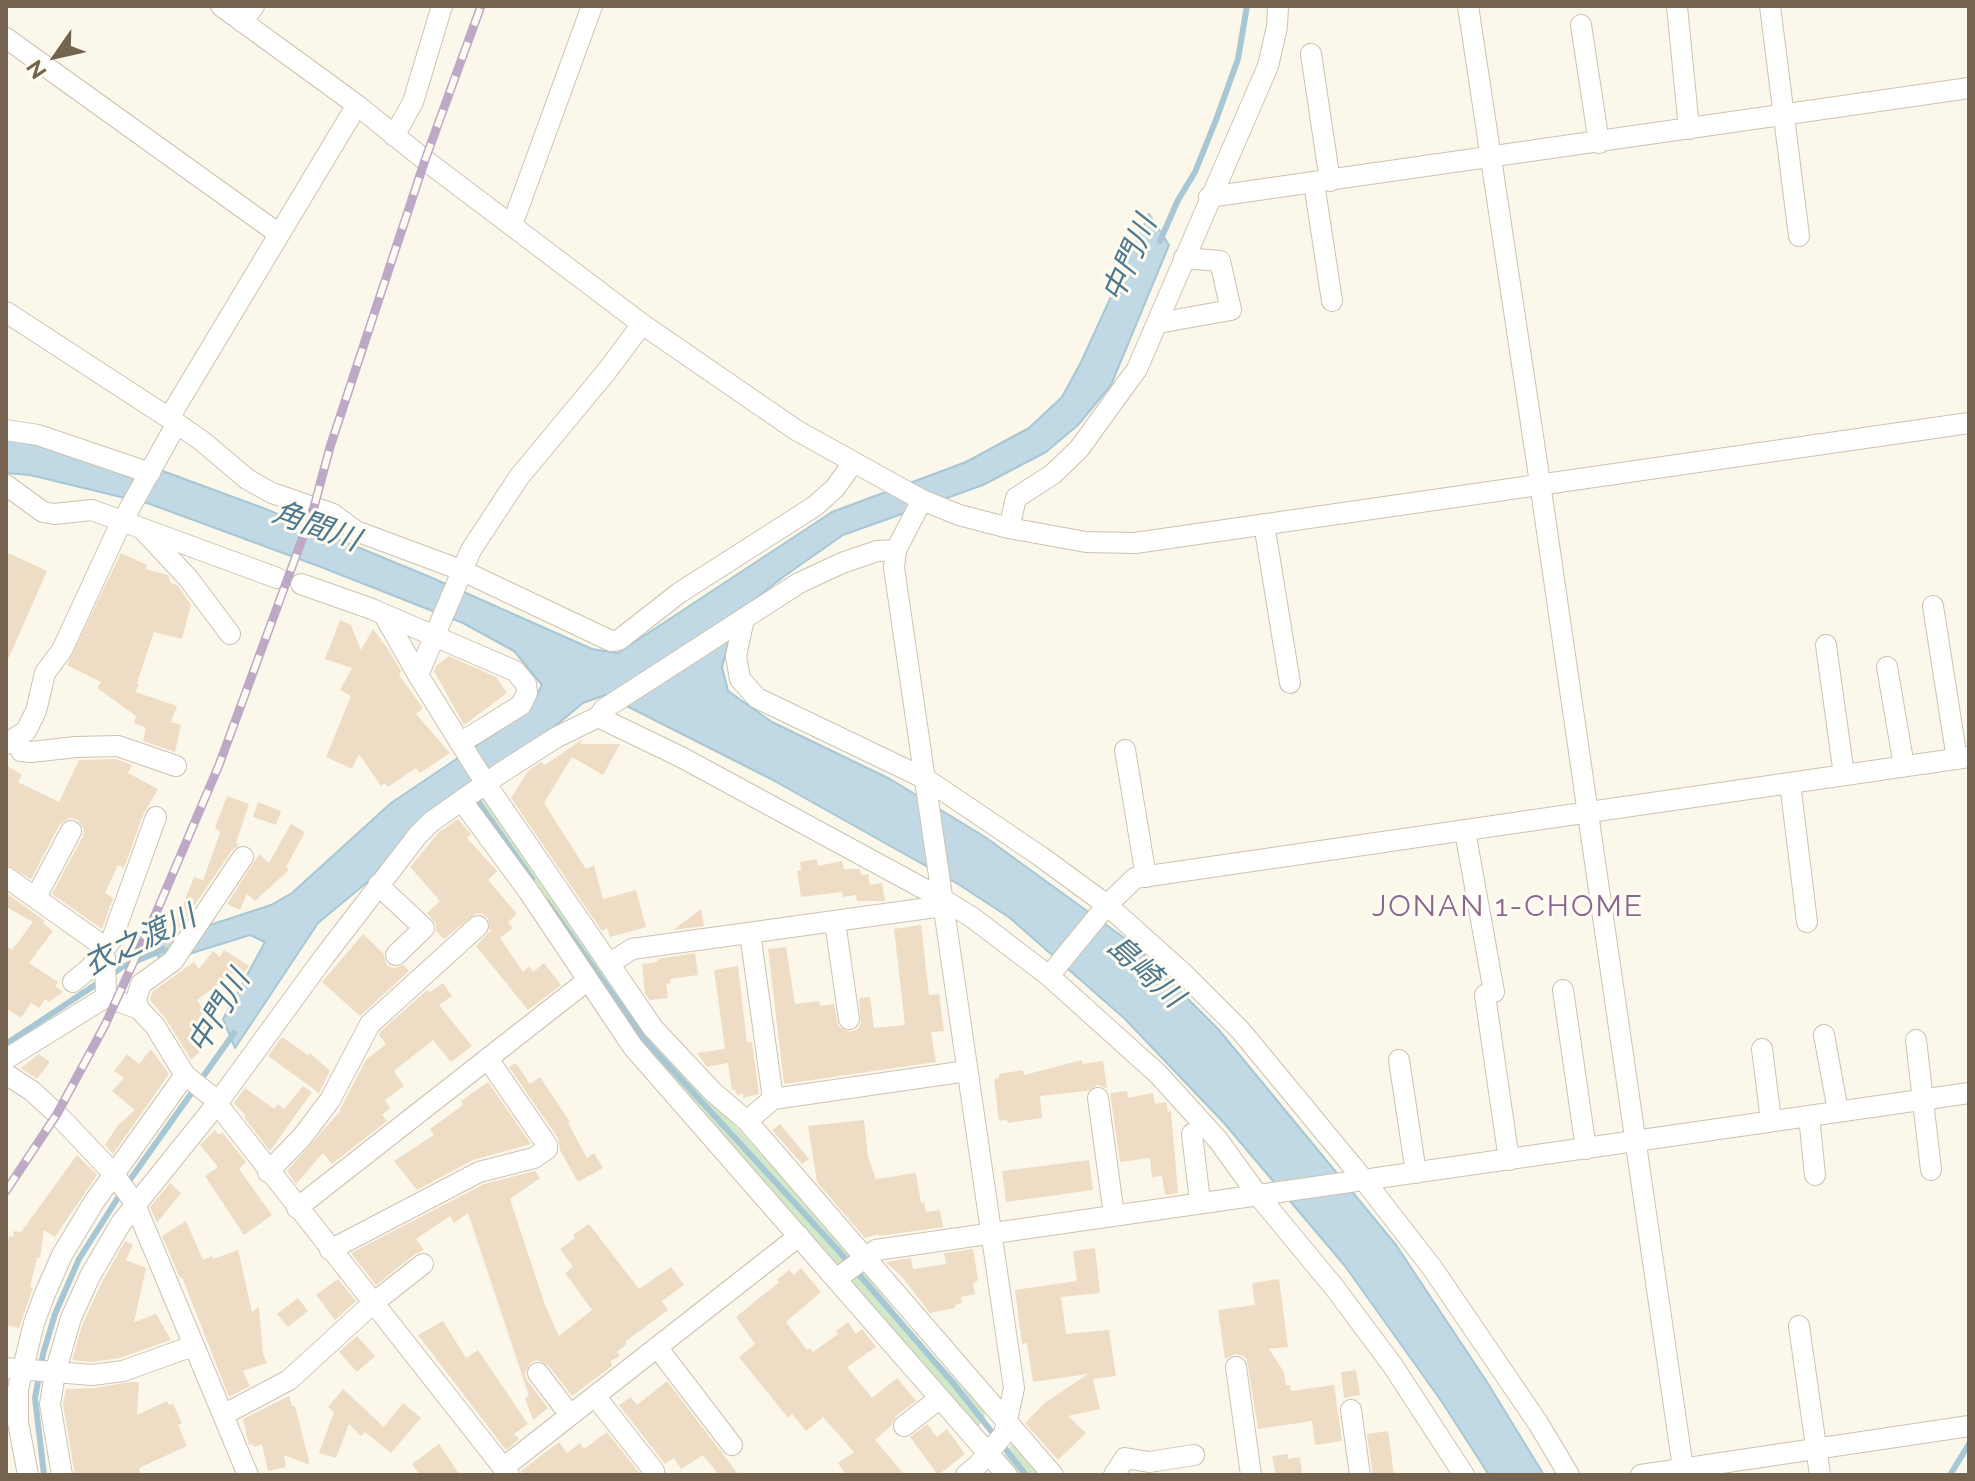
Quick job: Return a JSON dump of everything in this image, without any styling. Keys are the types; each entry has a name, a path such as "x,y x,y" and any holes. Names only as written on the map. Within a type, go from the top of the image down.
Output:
{"street":[{"path":"221,6 248,14 394,136 642,324 796,430 922,500 959,515 1009,528 1086,542 1135,543 1969,423"},
{"path":"394,136 413,102 442,6"},
{"path":"512,225 592,6"},
{"path":"1009,528 1016,498 1053,474 1079,449 1137,369 1268,66 1277,27 1278,6"},
{"path":"1468,6 1683,1472"},
{"path":"1677,6 1689,129"},
{"path":"1770,6 1799,236"},
{"path":"1581,25 1599,143"},
{"path":"6,38 279,234"},
{"path":"1311,54 1332,301"},
{"path":"1209,197 1491,159 1969,88"},
{"path":"176,766 118,746 31,752 21,751 11,742 26,731 36,711 45,673 62,650 130,522 173,420 357,105"},
{"path":"1158,323 1231,310 1220,261 1184,258"},
{"path":"6,312 173,420 247,479 272,493 333,514 356,531 460,573 611,641 619,640 679,593 815,506 835,488 853,463"},
{"path":"418,675 471,550 519,477 642,324"},
{"path":"6,430 38,435 149,475"},
{"path":"6,485 43,512 54,514 92,510 277,578"},
{"path":"922,500 896,550 894,568 1014,1388 998,1440 966,1475"},
{"path":"130,522 188,578 230,634"},
{"path":"1264,524 1290,683"},
{"path":"62,1475 50,1404 54,1373 71,1318 90,1276 135,1204 418,835 484,781 601,713 816,574 877,551 896,550"},
{"path":"301,584 436,634 515,671 526,684 527,693 521,705 462,745"},
{"path":"1052,973 1104,909 1135,878 1963,758 1933,606"},
{"path":"384,615 484,781 670,1049 747,1121 863,1258 998,1440 1007,1475"},
{"path":"737,624 736,656 740,679 757,698 927,785 1040,856 1185,975 1241,1031 1433,1269 1538,1423 1569,1475"},
{"path":"1826,645 1844,775"},
{"path":"1887,667 1904,766"},
{"path":"601,713 941,895 1052,973 1158,1074 1218,1140 1384,1354 1464,1475"},
{"path":"1125,750 1146,877"},
{"path":"1790,783 1807,922"},
{"path":"462,801 529,892 633,1047 939,1399 1053,1475"},
{"path":"73,982 104,954 112,939 156,817"},
{"path":"36,897 71,831"},
{"path":"1465,831 1509,1160"},
{"path":"139,1009 136,1000 141,984 174,959 243,857"},
{"path":"6,877 99,943 104,954 106,995"},
{"path":"378,885 424,928 396,955"},
{"path":"609,964 632,949 835,922 941,895"},
{"path":"835,922 849,1019"},
{"path":"268,1172 302,1137 330,1100 370,1024 478,926"},
{"path":"750,933 773,1099"},
{"path":"174,959 198,953"},
{"path":"297,1208 588,980"},
{"path":"1563,990 1586,1149"},
{"path":"106,995 139,1009 155,1026 186,1077 213,1101 506,1471 570,1415 799,1236"},
{"path":"6,1059 106,995"},
{"path":"1824,1035 1838,1111"},
{"path":"1916,1040 1931,1170"},
{"path":"1762,1049 1771,1121"},
{"path":"330,1250 479,1172 534,1158 547,1149 488,1059"},
{"path":"1399,1060 1416,1173"},
{"path":"747,1121 773,1099 967,1071"},
{"path":"6,1074 32,1091 57,1114 114,1175 135,1204 248,1475"},
{"path":"28,1475 18,1422 17,1369 39,1309 62,1255 114,1175 186,1077"},
{"path":"836,1279 876,1250 1969,1093"},
{"path":"1098,1098 1114,1215"},
{"path":"1809,1116 1815,1175"},
{"path":"1192,1134 1200,1202"},
{"path":"223,1415 289,1380 372,1304 423,1264"},
{"path":"1799,1326 1820,1475"},
{"path":"17,1369 92,1375 123,1371 193,1346"},
{"path":"657,1347 732,1445"},
{"path":"1236,1367 1251,1475"},
{"path":"538,1373 570,1415"},
{"path":"595,1396 654,1471"},
{"path":"904,1426 939,1399"},
{"path":"1351,1410 1360,1475"},
{"path":"1641,1475 1683,1472 1969,1426"},
{"path":"1114,1475 1125,1458 1149,1462 1194,1455"}],"green space":[{"path":"483,796 661,1049 844,1246 914,1335 984,1410 985,1417 977,1428 651,1058 475,804"},
{"path":"1013,1442 1045,1475 1015,1475 1001,1460"}],"water":[{"name":"島崎川","path":"1149,214 1169,245 1111,385 1078,425 1046,452 983,485 843,535 783,577 754,600 729,640 722,667 728,691 772,722 890,779 985,837 1134,945 1219,1030 1396,1245 1544,1475 1489,1475 1442,1402 1345,1266 1224,1123 1125,1019 1010,918 958,884 771,779 605,695 583,703 318,923 235,1048 223,1019 265,942 250,935 160,963 155,943 271,905 292,893 391,803 519,717 533,702 542,685 514,651 463,623 150,504 30,475 6,473 6,439 160,470 263,508 430,577 592,649 618,653 832,512 966,462 1029,428 1062,397"}],"building":[{"path":"6,552 47,571 6,664"},
{"path":"121,553 147,565 145,569 168,575 170,582 178,586 191,605 182,639 154,632 135,692 177,706 171,722 181,725 175,752 143,741 146,728 134,723 136,716 97,688 101,682 67,665"},
{"path":"340,620 351,625 361,650 373,629 401,671 399,675 423,708 416,714 450,753 420,773 416,768 388,787 385,783 381,786 359,754 352,769 326,757 351,696 340,690 352,668 325,659"},
{"path":"449,656 496,677 507,693 464,725 434,671"},
{"path":"583,739 580,744 620,744 603,775 572,757 544,803 586,869 594,865 603,899 636,890 646,927 610,937 607,928 602,931 511,798 528,771 541,762 545,765"},
{"path":"116,759 132,765 128,773 158,789 144,813 124,868 118,865 105,893 113,898 102,929 52,894 83,836 84,830 78,820 70,818 60,824 31,879 6,864 6,765 22,775 18,782 59,802 79,760"},
{"path":"227,796 249,804 236,843 239,845 232,850 164,951 178,910 181,910 194,877 203,880 220,833 215,827"},
{"path":"258,802 281,811 276,825 253,817"},
{"path":"458,819 471,834 467,838 497,871 488,880 517,914 508,922 513,928 500,938 523,972 529,966 533,972 544,963 561,985 528,1010 476,946 490,931 488,918 481,913 475,914 444,939 427,913 440,901 410,867 439,832"},
{"path":"291,824 305,832 286,867 289,870 255,901 247,894 240,910 227,904 259,854 269,863"},
{"path":"817,859 818,866 842,861 844,869 860,869 861,875 868,874 870,885 882,883 885,901 857,901 856,895 843,897 842,892 801,897 797,871 801,870 800,862"},
{"path":"6,893 45,921 43,923 53,931 29,963 58,982 55,986 63,992 49,1002 45,999 39,1008 31,1003 21,1018 6,1008 6,946 12,950 33,922 6,907"},
{"path":"701,909 704,926 673,930"},
{"path":"921,925 929,995 939,994 944,1031 931,1032 936,1062 784,1084 768,949 786,947 795,1004 819,1001 820,1006 834,1004 838,1026 850,1032 858,1029 861,1023 859,998 870,997 874,1028 905,1025 894,929"},
{"path":"363,934 383,953 387,965 393,968 404,965 409,971 360,1016 322,982"},
{"path":"224,950 249,966 239,979 233,974 197,1000 214,1026 204,1034 207,1039 200,1044 203,1048 191,1060 166,1019 150,1000 152,992 194,962 199,969 213,951 220,957"},
{"path":"695,953 698,975 670,979 671,983 666,984 668,998 650,1000 645,994 642,964"},
{"path":"738,966 747,1042 752,1042 759,1094 743,1098 743,1094 737,1095 732,1090 728,1063 707,1067 697,1053 725,1049 714,970"},
{"path":"443,983 452,996 439,1005 472,1046 451,1062 433,1040 394,1071 404,1086 385,1100 390,1108 382,1115 387,1121 332,1164 323,1153 296,1184 287,1171 341,1110 366,1060 386,1044 380,1032 427,990 430,992"},
{"path":"282,1037 308,1055 310,1053 330,1071 319,1093 268,1056"},
{"path":"151,1049 169,1074 113,1154 105,1145 118,1125 135,1110 112,1091 124,1078 114,1071 127,1054 139,1064"},
{"path":"39,1054 50,1062 37,1079 21,1068"},
{"path":"1082,1060 1082,1064 1103,1061 1107,1088 1097,1085 1087,1091 1040,1096 1042,1118 1008,1123 1007,1120 999,1121 994,1079 999,1078 999,1074 1023,1070 1024,1075"},
{"path":"516,1063 530,1084 540,1077 570,1122 587,1158 594,1153 603,1168 578,1182 560,1150 558,1138 509,1067"},
{"path":"488,1082 531,1144 473,1160 417,1190 394,1161 434,1135 430,1129"},
{"path":"303,1086 312,1092 270,1151 234,1103 245,1088 274,1109 278,1104 284,1109"},
{"path":"1127,1091 1128,1098 1153,1093 1155,1104 1166,1102 1168,1112 1171,1111 1178,1193 1165,1195 1162,1176 1152,1177 1150,1158 1120,1162 1110,1093"},
{"path":"864,1120 868,1157 876,1179 916,1173 921,1203 924,1202 926,1212 940,1210 943,1227 865,1238 817,1182 808,1126"},
{"path":"780,1124 809,1159 802,1164 772,1130"},
{"path":"215,1130 219,1135 222,1132 246,1162 239,1169 272,1215 244,1235 205,1176 218,1167 200,1145"},
{"path":"77,1155 97,1175 55,1237 44,1230 40,1258 37,1258 30,1287 33,1288 19,1328 6,1325 6,1241 9,1236 13,1237 14,1231 21,1232"},
{"path":"1089,1160 1093,1190 1006,1202 1002,1171"},
{"path":"535,1171 540,1178 510,1199 545,1305 559,1336 592,1310 565,1273 573,1267 560,1249 589,1224 639,1289 671,1267 684,1285 662,1301 668,1310 626,1341 626,1345 617,1352 620,1356 611,1361 612,1366 572,1396 548,1365 537,1360 530,1363 525,1374 527,1380 548,1408 533,1420 525,1398 529,1396 468,1213 454,1223 450,1216 416,1239 424,1250 376,1285 351,1253 484,1184"},
{"path":"170,1183 181,1193 157,1223 150,1207"},
{"path":"186,1221 203,1260 238,1250 252,1312 259,1307 263,1354 267,1363 243,1371 250,1386 229,1397 182,1277 162,1236"},
{"path":"125,1241 133,1245 126,1260 146,1268 134,1322 156,1314 171,1340 120,1358 92,1362 72,1360 83,1323"},
{"path":"1095,1248 1100,1293 1061,1297 1066,1334 1109,1330 1116,1376 1093,1379 1100,1409 1068,1416 1086,1433 1058,1460 1025,1423 1046,1402 1088,1374 1033,1382 1027,1343 1022,1344 1015,1290 1077,1281 1073,1251"},
{"path":"973,1249 978,1280 973,1284 975,1294 961,1297 962,1303 955,1305 955,1308 930,1313 903,1278 886,1262 911,1258 913,1269 946,1264 944,1253"},
{"path":"801,1268 821,1292 786,1322 807,1350 810,1348 813,1352 838,1334 836,1331 848,1322 856,1334 862,1329 876,1347 847,1367 872,1398 897,1378 916,1401 896,1416 891,1426 875,1440 905,1475 846,1475 838,1463 854,1452 823,1417 806,1431 792,1414 788,1418 739,1357 755,1344 736,1317 789,1270 794,1275"},
{"path":"338,1279 356,1301 335,1320 316,1295"},
{"path":"1279,1279 1288,1347 1269,1349 1284,1372 1286,1385 1290,1385 1291,1391 1334,1385 1342,1441 1315,1445 1312,1421 1258,1429 1247,1360 1235,1354 1225,1359 1218,1310 1255,1305 1252,1283"},
{"path":"298,1298 308,1311 288,1327 277,1314"},
{"path":"443,1321 466,1358 478,1350 528,1424 514,1434 519,1439 506,1450 418,1335"},
{"path":"357,1336 375,1356 357,1372 339,1352"},
{"path":"1356,1370 1360,1395 1344,1398 1341,1372"},
{"path":"667,1381 739,1475 719,1475 703,1455 681,1469 674,1458 665,1464 619,1405 631,1397 637,1405"},
{"path":"139,1382 137,1415 167,1401 169,1405 173,1404 182,1423 178,1425 187,1446 139,1468 141,1475 75,1475 63,1404 66,1389"},
{"path":"343,1389 384,1427 403,1403 421,1418 391,1453 365,1432 361,1436 349,1424 336,1458 319,1453 334,1412 328,1407"},
{"path":"289,1396 292,1406 295,1406 310,1465 284,1455 286,1467 268,1471 262,1444 249,1445 243,1419"},
{"path":"927,1424 937,1437 947,1429 965,1454 938,1475 910,1437"},
{"path":"1388,1431 1394,1475 1373,1475 1367,1434"},
{"path":"607,1432 641,1475 522,1475 521,1471 559,1442 567,1453 580,1443 584,1449"},
{"path":"439,1444 460,1475 420,1475 412,1464"},
{"path":"1288,1454 1288,1459 1300,1457 1302,1473 1276,1475 1272,1456"}],"waterway":[{"name":"中門川","path":"1160,241 1178,200 1195,172 1216,120 1238,59 1247,6"},
{"path":"474,796 532,879"},
{"path":"547,902 644,1039 836,1248 953,1383 1026,1475"},
{"name":"衣之渡川","path":"111,975 122,967 165,949"},
{"name":"衣之渡川","path":"6,1044 101,981"},
{"name":"中門川","path":"127,1184 234,1033"},
{"name":"中門川","path":"44,1475 35,1398 43,1354 55,1314 79,1259 121,1193"},
{"path":"1950,1475 1969,1444"}],"railway":[{"path":"6,1191 57,1114 105,1025 219,765 314,507 330,447 425,160 481,6"}],"district":[{"name":"JONAN 1-CHOME","path":"1508,907"}],"water label":[{"name":"角間川","path":"316,527"}]}
